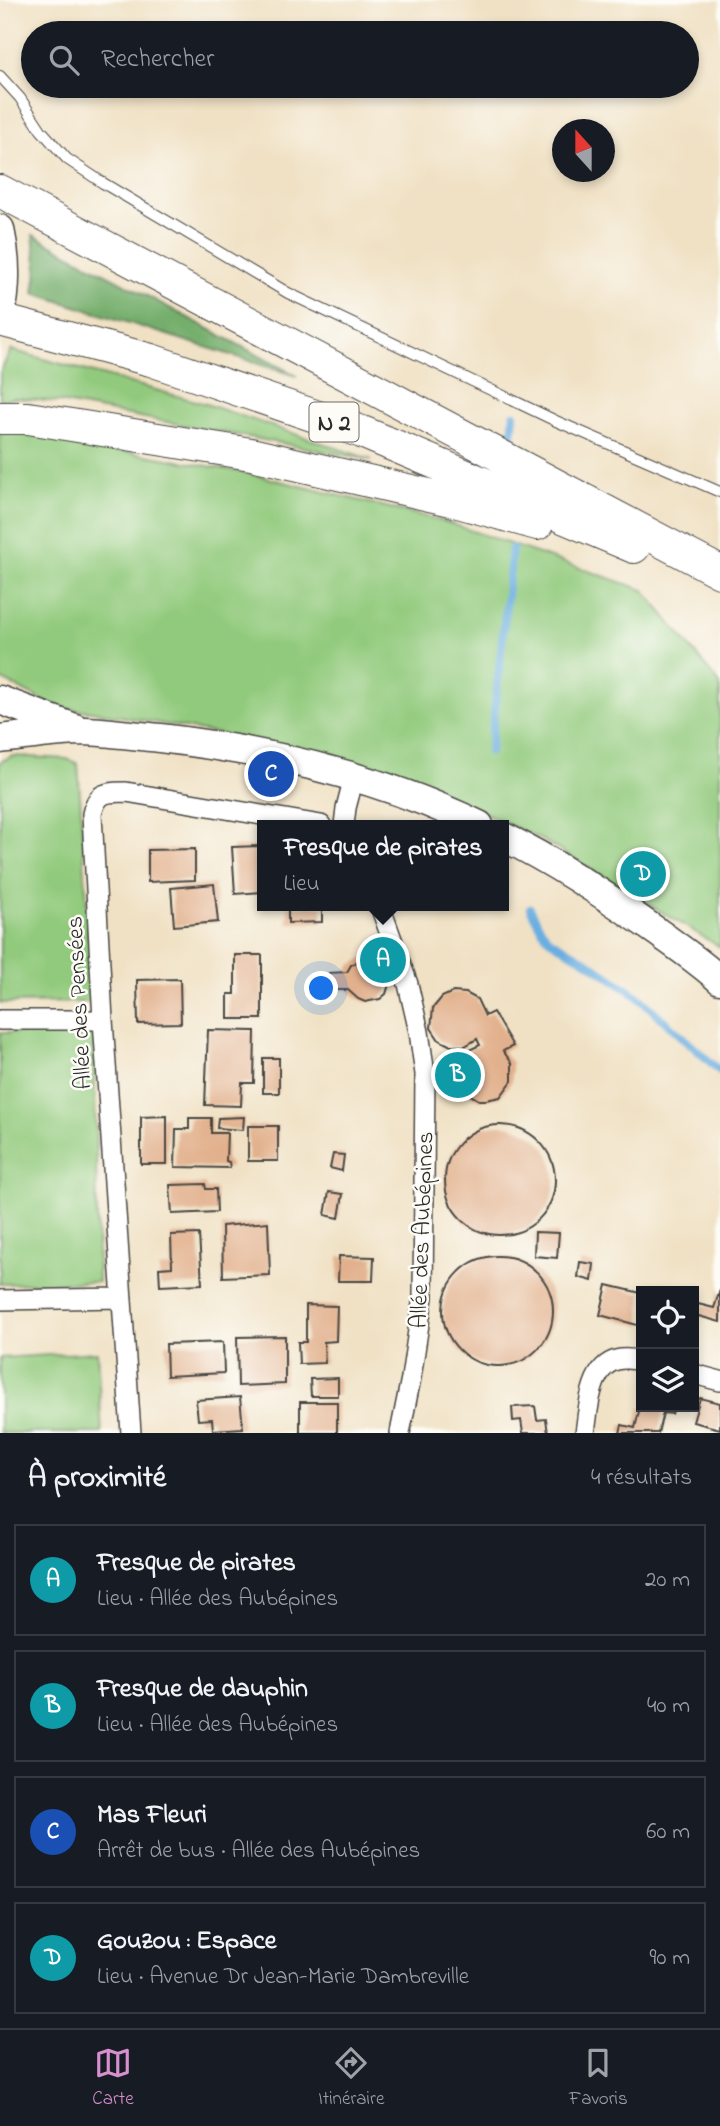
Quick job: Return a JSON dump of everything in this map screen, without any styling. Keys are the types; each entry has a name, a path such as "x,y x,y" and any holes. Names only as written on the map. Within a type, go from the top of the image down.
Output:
{"main road":[{"path":"0,191 720,572"},
{"name":"N 2","path":"0,320 151,360 362,432 720,583"},
{"path":"0,418 28,418 251,454 451,500 657,557"}],"street":[{"path":"0,320 6,292 3,240"},
{"path":"0,700 84,731"},
{"path":"0,739 84,731 212,745 354,776 410,795 468,820"},
{"path":"345,820 354,776"},
{"name":"Allée des Pensées","path":"131,1433 103,1020 92,814 95,802 100,796 112,792 126,792 291,820"},
{"path":"509,840 631,913 705,966 720,980"},
{"name":"Allée des Aubépines","path":"382,911 408,984 425,1074 423,1297 400,1433"},
{"path":"0,1020 103,1020"},
{"path":"0,1300 122,1298"},
{"path":"585,1433 591,1388 599,1371 611,1362 627,1357 636,1360"},
{"path":"699,1375 720,1381"}],"lane":[{"path":"0,76 67,159 288,293 556,421 720,492"}],"green space":[{"path":"33,235 297,376 34,293 37,272"},
{"path":"11,350 206,404 372,460 59,402 15,398 0,400 0,373"},
{"path":"10,431 247,473 443,521 644,590 720,684 720,947 542,840 509,824 509,820 500,820 417,781 360,764 236,737 91,711 58,708 0,679 0,432"},
{"path":"12,756 67,759 78,764 93,1002 0,1003 0,762"},
{"path":"94,1031 98,1282 0,1284 0,1033"},
{"path":"97,1352 102,1433 0,1433 0,1358"}],"building":[{"path":"257,846 257,892 235,894 232,847"},
{"path":"195,849 195,880 148,882 148,850"},
{"path":"214,884 218,922 174,926 171,888"},
{"path":"288,911 322,911 322,922 288,923"},
{"path":"235,955 262,955 262,1019 228,1019 228,994 235,994"},
{"path":"366,957 375,958 388,969 391,978 386,994 380,999 365,1002 348,990 329,990 329,973 347,972 351,965"},
{"path":"180,979 181,1023 138,1024 137,980"},
{"path":"453,992 466,993 477,999 485,1016 493,1012 513,1046 503,1051 512,1063 512,1081 500,1097 479,1100 467,1093 459,1081 461,1061 469,1050 480,1045 477,1039 465,1046 451,1046 439,1040 431,1028 433,1008 442,997"},
{"path":"208,1030 255,1031 254,1083 242,1083 241,1106 205,1105"},
{"path":"263,1058 279,1058 279,1093 263,1093"},
{"path":"167,1116 167,1164 141,1164 141,1117"},
{"path":"244,1117 243,1130 217,1128 218,1118"},
{"path":"189,1118 211,1118 211,1133 227,1133 226,1161 229,1162 230,1168 175,1167 176,1129 189,1129"},
{"path":"500,1125 521,1129 539,1141 551,1159 555,1180 551,1201 539,1219 521,1231 500,1235 479,1231 461,1219 449,1201 445,1180 449,1159 461,1141 479,1129"},
{"path":"248,1126 278,1126 278,1161 248,1161"},
{"path":"333,1154 344,1155 342,1171 330,1168"},
{"path":"205,1184 206,1189 216,1189 217,1212 172,1214 170,1185"},
{"path":"329,1192 343,1194 339,1218 325,1215"},
{"path":"268,1222 270,1275 223,1277 222,1226"},
{"path":"535,1232 559,1233 557,1258 534,1256"},
{"path":"199,1234 202,1284 160,1286 159,1268 172,1267 171,1235"},
{"path":"339,1256 374,1257 373,1281 338,1281"},
{"path":"498,1256 519,1260 537,1272 549,1290 553,1311 549,1332 537,1350 519,1362 498,1366 477,1362 459,1350 447,1332 443,1311 447,1290 459,1272 477,1260"},
{"path":"580,1262 594,1264 592,1281 578,1277"},
{"path":"607,1285 636,1292 636,1325 600,1315"},
{"path":"720,1290 720,1322 699,1316 699,1304 714,1308"},
{"path":"306,1305 337,1306 336,1341 324,1342 325,1363 299,1364 298,1342 306,1342"},
{"path":"285,1336 285,1384 238,1386 237,1337"},
{"path":"223,1342 224,1373 167,1376 166,1344"},
{"path":"338,1378 338,1396 311,1396 310,1379"},
{"path":"240,1397 243,1428 213,1430 212,1419 198,1420 196,1400"},
{"path":"700,1398 720,1403 720,1429 693,1422 696,1412 699,1412"},
{"path":"300,1402 337,1402 337,1433 300,1433"},
{"path":"535,1406 537,1420 546,1419 548,1433 523,1433 521,1420 513,1421 512,1407"},
{"path":"639,1412 673,1412 663,1413 658,1433 620,1433 622,1425 635,1428"}],"waterway":[{"path":"512,435 514,415"},
{"path":"490,752 512,549"},
{"path":"530,908 549,939 637,996 720,1071"}],"place":[{"name":"Mas Fleuri","path":"271,774"},
{"name":"Gouzou : Espace","path":"643,874"},
{"name":"Fresque de pirates","path":"383,960"},
{"name":"Fresque de dauphin","path":"458,1075"}]}
